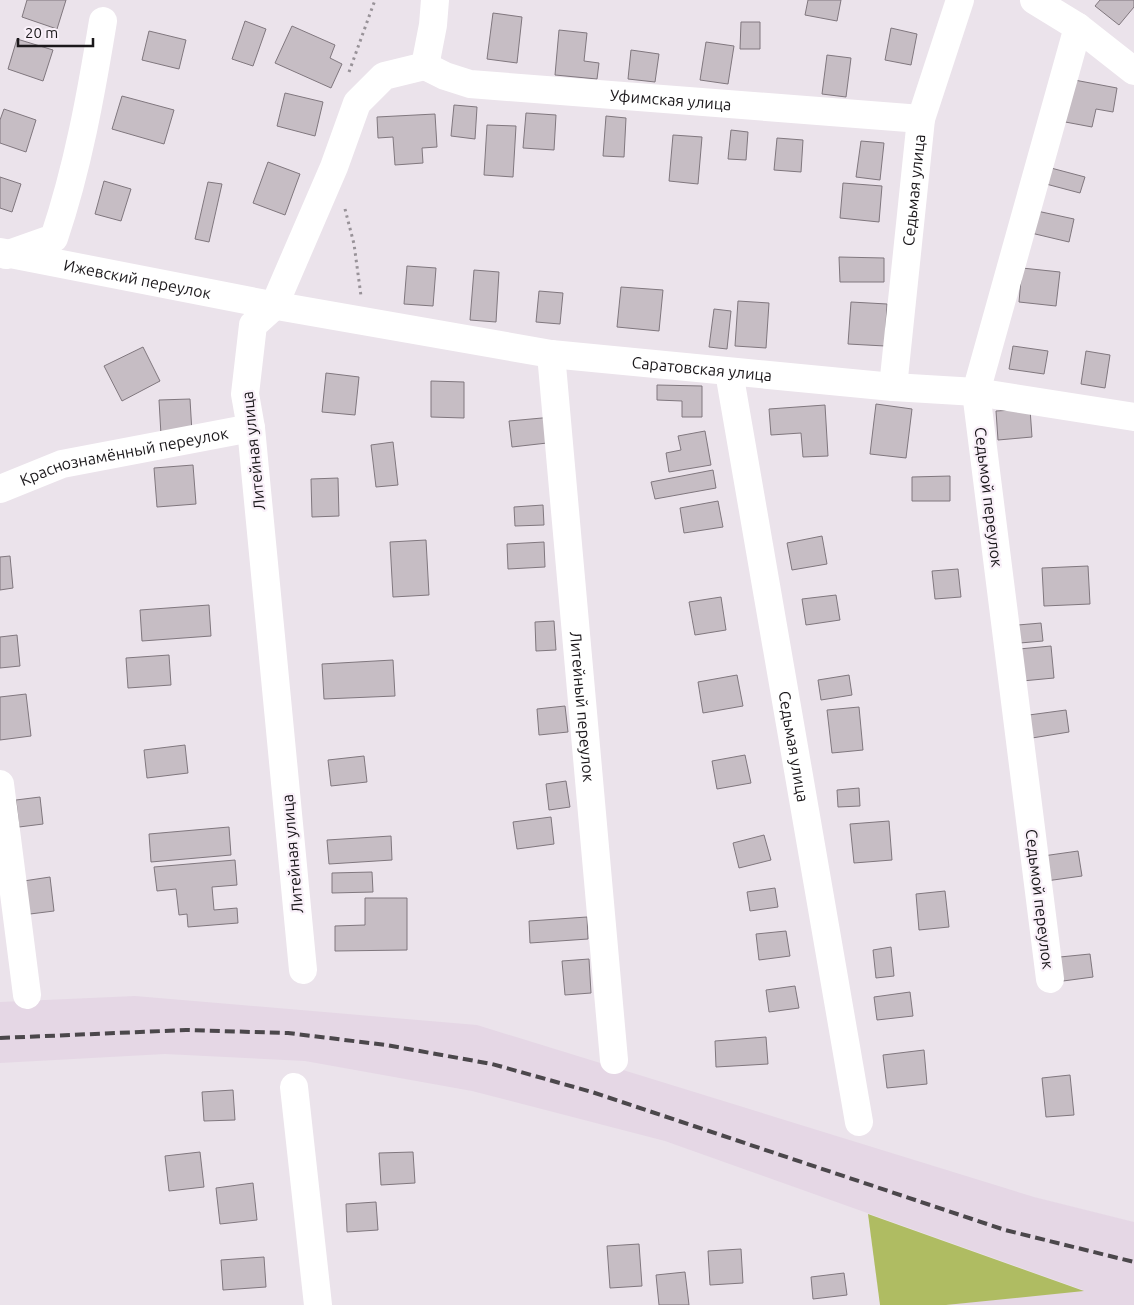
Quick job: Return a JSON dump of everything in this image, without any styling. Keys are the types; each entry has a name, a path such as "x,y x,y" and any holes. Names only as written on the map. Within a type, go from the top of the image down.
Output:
{"street":[{"path":"425,66 433,25 435,0"},
{"name":"Седьмая улица","path":"893,387 921,119 960,0"},
{"path":"1034,0 1078,27 1134,71"},
{"path":"2,256 54,238 66,201 92,90 103,21"},
{"name":"Седьмой переулок","path":"1050,979 976,392 1078,27"},
{"name":"Уфимская улица","path":"425,66 445,76 470,84 921,119"},
{"name":"Литейная улица","path":"303,970 251,428 245,394 253,325 274,306 334,167 357,103 384,76 425,66"},
{"name":"Ижевский переулок","path":"2,256 274,306"},
{"name":"Саратовская улица","path":"274,306 551,354 893,387 976,392 1134,416"},
{"name":"Литейный переулок","path":"551,354 614,1060"},
{"name":"Седьмая улица","path":"729,372 859,1122"},
{"name":"Краснознамённый переулок","path":"0,489 62,464 251,428"},
{"path":"0,784 27,994"},
{"path":"294,1087 318,1305"}],"path":[{"path":"344,206 354,244 365,322"}],"shaded area":[{"path":"135,996 477,1025 1034,1197 1134,1222 1134,1305 946,1305 1083,1290 665,1141 472,1091 305,1061 165,1054 0,1063 0,1002"}],"green space":[{"path":"868,1214 1084,1291 946,1305 880,1305"}],"building":[{"path":"27,0 66,0 57,29 22,17"},
{"path":"808,0 841,0 837,21 805,15"},
{"path":"1100,0 1134,0 1134,7 1119,25 1095,6"},
{"path":"493,13 522,17 517,63 487,59"},
{"path":"245,21 266,29 253,66 232,59"},
{"path":"741,22 760,22 760,49 740,49"},
{"path":"292,26 335,45 330,58 342,64 331,88 275,63"},
{"path":"891,28 917,34 911,65 885,60"},
{"path":"559,30 587,33 584,61 599,63 597,79 555,75"},
{"path":"149,31 186,40 179,69 142,60"},
{"path":"17,39 53,50 43,81 8,69"},
{"path":"706,42 734,46 728,84 700,80"},
{"path":"631,50 659,54 655,82 628,79"},
{"path":"827,55 851,58 846,97 822,94"},
{"path":"1069,79 1117,88 1113,112 1096,109 1092,127 1060,121"},
{"path":"285,93 323,102 315,136 277,126"},
{"path":"122,96 174,110 164,144 112,129"},
{"path":"454,105 477,107 475,139 451,136"},
{"path":"4,109 36,120 26,152 0,143 0,120"},
{"path":"526,113 556,115 554,150 523,148"},
{"path":"435,114 437,147 422,148 423,163 395,165 393,137 378,138 377,117"},
{"path":"606,116 626,118 624,157 603,156"},
{"path":"487,125 516,126 513,177 484,175"},
{"path":"731,130 748,132 746,160 728,159"},
{"path":"673,135 702,137 698,184 669,181"},
{"path":"777,138 803,140 801,172 774,170"},
{"path":"861,141 884,143 880,180 856,177"},
{"path":"268,162 300,174 285,215 253,203"},
{"path":"1051,168 1085,177 1080,193 1046,184"},
{"path":"0,177 21,184 12,212 0,208"},
{"path":"104,181 131,189 121,221 95,214"},
{"path":"208,182 222,184 209,242 195,239"},
{"path":"843,183 882,186 879,222 840,218"},
{"path":"1037,211 1074,219 1069,242 1031,233"},
{"path":"839,257 884,258 884,282 840,282"},
{"path":"407,266 436,268 433,306 404,304"},
{"path":"1022,268 1060,272 1056,306 1019,302"},
{"path":"474,270 499,272 496,322 470,320"},
{"path":"621,287 663,290 659,331 617,327"},
{"path":"539,291 563,293 560,324 536,322"},
{"path":"738,301 769,303 766,348 735,346"},
{"path":"851,302 887,304 885,346 848,344"},
{"path":"714,309 731,311 727,349 709,347"},
{"path":"1013,346 1048,351 1044,374 1009,369"},
{"path":"143,347 160,381 122,401 104,366"},
{"path":"1086,351 1110,355 1105,388 1081,384"},
{"path":"326,373 359,377 355,415 322,412"},
{"path":"431,381 464,382 464,418 431,417"},
{"path":"657,385 702,386 702,417 682,417 682,401 657,400"},
{"path":"190,399 192,433 161,435 159,400"},
{"path":"876,404 912,409 906,458 870,454"},
{"path":"825,405 828,456 803,457 801,433 771,435 769,409"},
{"path":"1030,409 1032,437 998,440 996,411"},
{"path":"553,417 556,442 512,447 509,421"},
{"path":"705,431 711,465 669,472 666,453 681,450 678,436"},
{"path":"393,442 398,485 376,487 371,445"},
{"path":"193,465 196,504 157,507 154,468"},
{"path":"713,470 716,488 655,499 651,482"},
{"path":"950,476 950,501 912,501 912,477"},
{"path":"338,478 339,516 312,517 311,479"},
{"path":"718,501 723,527 684,533 680,508"},
{"path":"543,505 544,525 515,526 514,507"},
{"path":"822,536 827,564 792,570 787,543"},
{"path":"426,540 429,595 393,597 390,542"},
{"path":"544,542 545,567 508,569 507,544"},
{"path":"10,556 13,588 0,590 0,557"},
{"path":"1088,566 1090,604 1044,606 1042,568"},
{"path":"958,569 961,597 935,599 932,571"},
{"path":"836,595 840,620 806,625 802,599"},
{"path":"721,597 726,630 695,635 689,602"},
{"path":"209,605 211,636 142,641 140,610"},
{"path":"554,621 556,650 536,651 535,622"},
{"path":"1041,623 1043,641 1020,643 1018,625"},
{"path":"17,635 20,666 0,668 0,637"},
{"path":"1051,646 1054,678 1022,681 1019,649"},
{"path":"169,655 171,685 128,688 126,658"},
{"path":"393,660 395,696 324,699 322,664"},
{"path":"737,675 743,706 703,713 698,682"},
{"path":"849,675 852,695 821,700 818,680"},
{"path":"26,694 31,736 0,740 0,697"},
{"path":"565,706 568,732 539,735 537,709"},
{"path":"859,707 863,750 832,753 827,710"},
{"path":"1066,710 1069,732 1032,738 1029,715"},
{"path":"185,745 188,773 147,778 144,750"},
{"path":"745,755 751,783 717,789 712,761"},
{"path":"364,756 367,782 331,786 328,760"},
{"path":"566,781 570,807 549,810 546,784"},
{"path":"859,788 860,806 838,807 837,790"},
{"path":"40,797 43,824 19,827 16,800"},
{"path":"551,817 554,844 517,849 513,822"},
{"path":"889,821 892,860 854,863 850,824"},
{"path":"229,827 231,855 151,862 149,834"},
{"path":"764,835 771,860 739,868 733,843"},
{"path":"391,836 392,860 329,864 327,840"},
{"path":"1078,851 1082,876 1046,881 1043,856"},
{"path":"235,860 237,885 212,887 214,910 237,908 238,923 188,927 187,914 179,915 176,889 157,891 154,867"},
{"path":"372,872 373,892 332,893 332,873"},
{"path":"50,877 54,911 22,915 17,882"},
{"path":"775,888 778,907 750,911 747,892"},
{"path":"945,891 949,927 919,930 916,894"},
{"path":"365,898 407,898 407,950 335,951 335,926 365,925"},
{"path":"587,917 588,939 530,943 529,921"},
{"path":"786,931 790,956 759,960 756,934"},
{"path":"891,947 894,976 876,978 873,950"},
{"path":"1090,954 1093,977 1063,981 1060,957"},
{"path":"589,959 591,993 565,995 562,961"},
{"path":"795,986 799,1008 769,1012 766,990"},
{"path":"910,992 913,1016 877,1020 874,997"},
{"path":"766,1037 768,1064 716,1067 715,1041"},
{"path":"924,1050 927,1084 887,1088 883,1055"},
{"path":"1070,1075 1074,1115 1046,1117 1042,1078"},
{"path":"233,1090 235,1120 204,1121 202,1092"},
{"path":"200,1152 204,1187 169,1191 165,1156"},
{"path":"413,1152 415,1183 381,1185 379,1153"},
{"path":"253,1183 257,1220 220,1224 216,1188"},
{"path":"376,1202 378,1230 347,1232 346,1204"},
{"path":"639,1244 642,1286 610,1288 607,1246"},
{"path":"741,1249 743,1283 710,1285 708,1251"},
{"path":"264,1257 266,1287 223,1290 221,1260"},
{"path":"685,1272 689,1305 659,1305 656,1275"},
{"path":"844,1273 847,1295 813,1299 811,1277"}],"railway":[{"path":"0,1038 186,1030 288,1033 386,1045 492,1064 592,1092 1005,1230 1134,1262"}]}
